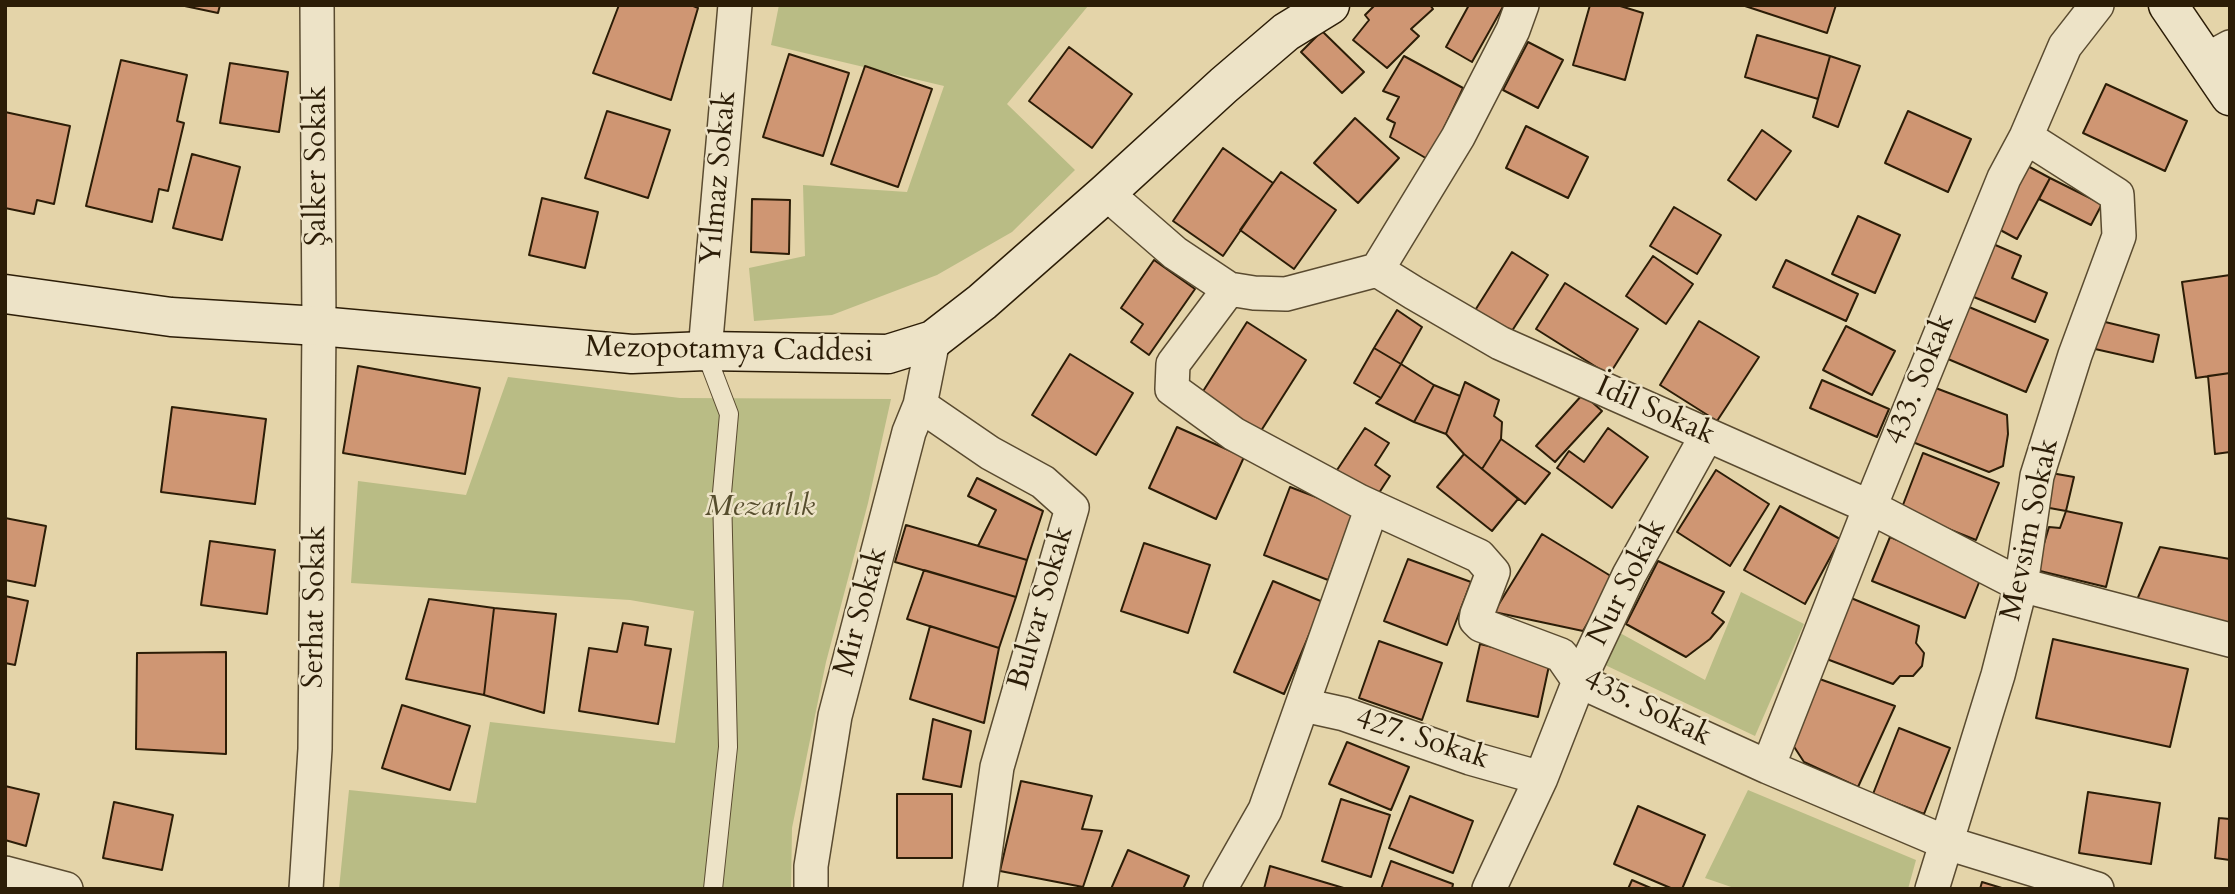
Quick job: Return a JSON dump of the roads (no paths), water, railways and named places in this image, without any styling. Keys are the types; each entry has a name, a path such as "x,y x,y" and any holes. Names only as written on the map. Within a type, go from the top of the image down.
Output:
{"street":[{"name":"Şalker Sokak","path":"317,5 319,326"},
{"name":"Yılmaz Sokak","path":"705,351 736,5"},
{"name":"Mezopotamya Caddesi","path":"5,295 171,317 319,326 632,354 705,351 888,354 933,340 982,302 1286,32 1330,5"},
{"path":"1106,193 1175,253 1229,289 1286,294 1377,270 1458,137 1513,30 1521,5"},
{"name":"433. Sokak","path":"1768,767 2004,178 2026,137 2065,46 2097,5"},
{"path":"2168,5 2218,53 2230,96"},
{"name":"Mevsim Sokak","path":"1932,889 1998,675 2021,585 2037,476 2076,355 2119,236 2117,195 2026,137"},
{"name":"İdil Sokak","path":"1377,270 1500,343 1870,507 2021,585 2230,640"},
{"name":"435. Sokak","path":"1229,289 1173,364 1172,389 1234,434 1371,507 1479,556 1493,572 1476,620 1481,625 1561,655 1579,681 1768,767 1947,843 2097,889"},
{"name":"Serhat Sokak","path":"306,889 315,749 319,326"},
{"name":"Mir Sokak","path":"811,889 811,866 835,716 909,432 920,405 933,340"},
{"name":"Bulvar Sokak","path":"920,405 990,453 1044,482 1072,508 997,767 980,889"},
{"name":"Nur Sokak","path":"1489,889 1541,778 1579,681 1629,575 1707,435"},
{"path":"1220,889 1265,810 1371,507"},
{"name":"427. Sokak","path":"1303,705 1344,714 1470,758 1541,778"},
{"path":"5,873 66,889"}],"lane":[{"path":"705,351 729,414 722,493 727,747 713,889"}],"park label":[{"name":"Mezarlık","path":"760,508"}]}
